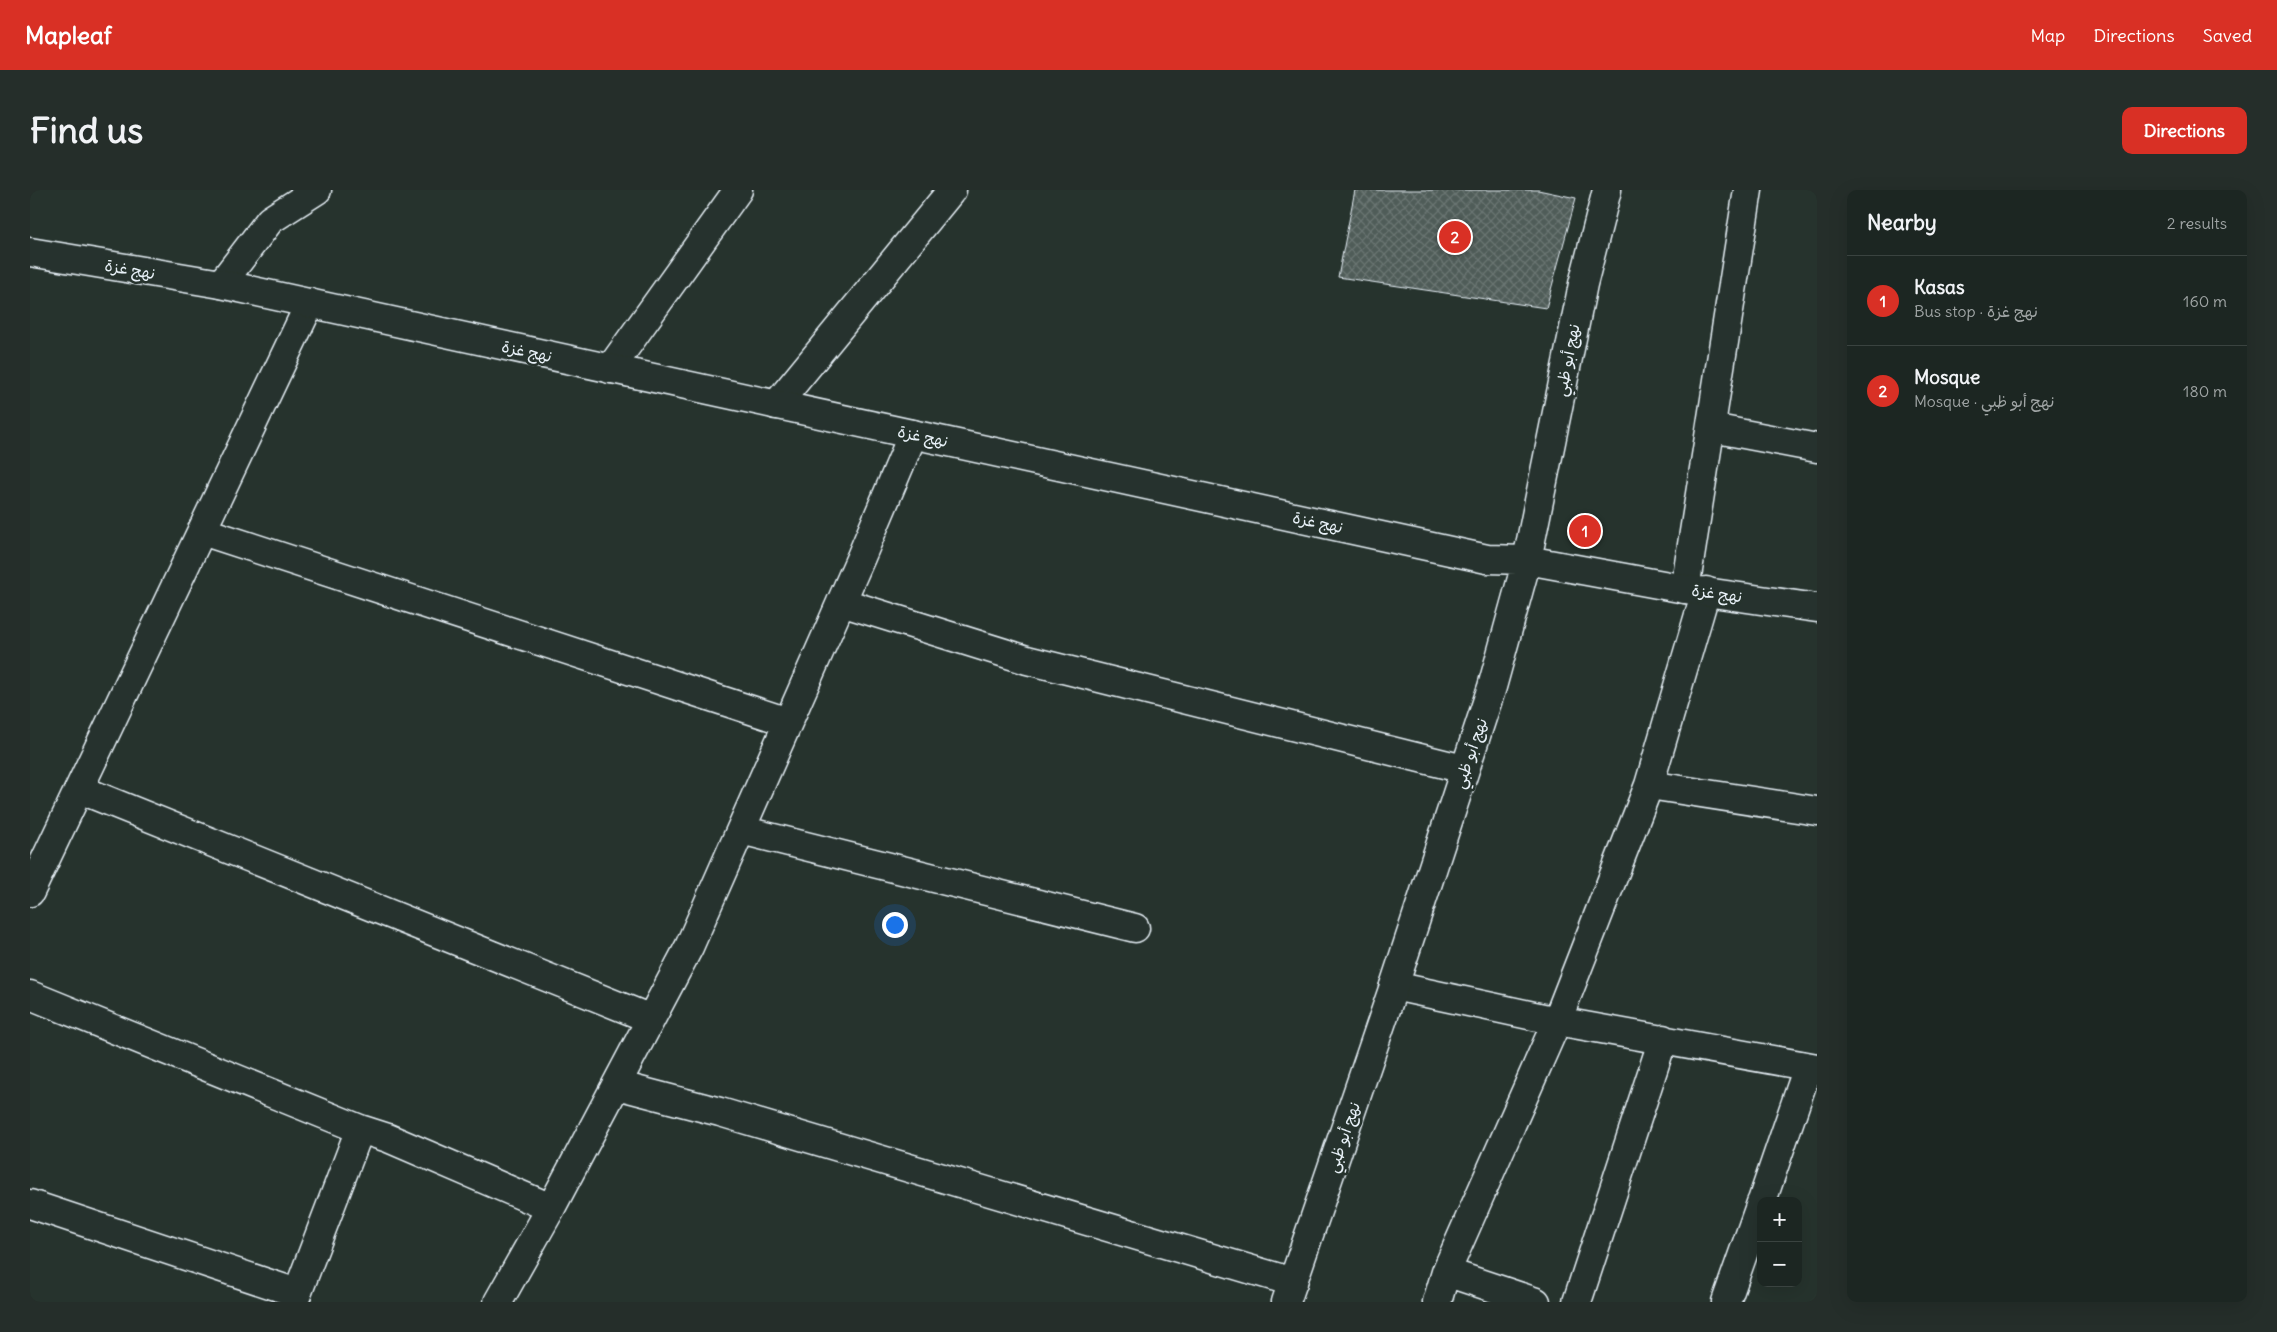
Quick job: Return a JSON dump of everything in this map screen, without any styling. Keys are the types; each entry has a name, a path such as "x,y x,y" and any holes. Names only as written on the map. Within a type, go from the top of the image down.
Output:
{"street":[{"path":"221,284 270,220 317,190"},
{"path":"610,369 738,190"},
{"path":"776,405 952,190"},
{"name":"نهج أبو ظبي","path":"1289,1292 1394,986 1492,688 1527,560 1583,284 1607,190"},
{"path":"1437,1302 1446,1272 1557,1021 1649,785 1696,590 1712,428 1748,190"},
{"name":"نهج غزة","path":"30,252 221,284 1487,559 1527,560 1696,590 1817,608"},
{"path":"30,892 310,304"},
{"path":"1712,428 1817,448"},
{"path":"498,1302 552,1208 689,946 841,602 912,434"},
{"path":"202,531 788,722"},
{"path":"841,602 1027,660 1464,769"},
{"path":"1649,785 1817,811"},
{"path":"79,789 652,1019"},
{"path":"741,830 1135,928"},
{"path":"1394,986 1557,1021 1813,1067 1763,1197"},
{"path":"30,995 360,1129 388,1138 552,1208"},
{"path":"1577,1302 1663,1039"},
{"path":"617,1084 729,1115 1289,1292"},
{"path":"30,1204 296,1297 360,1129"},
{"path":"1726,1302 1757,1213"},
{"path":"1446,1272 1536,1302"}],"building":[{"path":"1355,190 1538,190 1576,198 1546,308 1338,277"}],"place":[{"name":"Mosque","path":"1455,237"},
{"name":"Kasas","path":"1585,531"}]}
